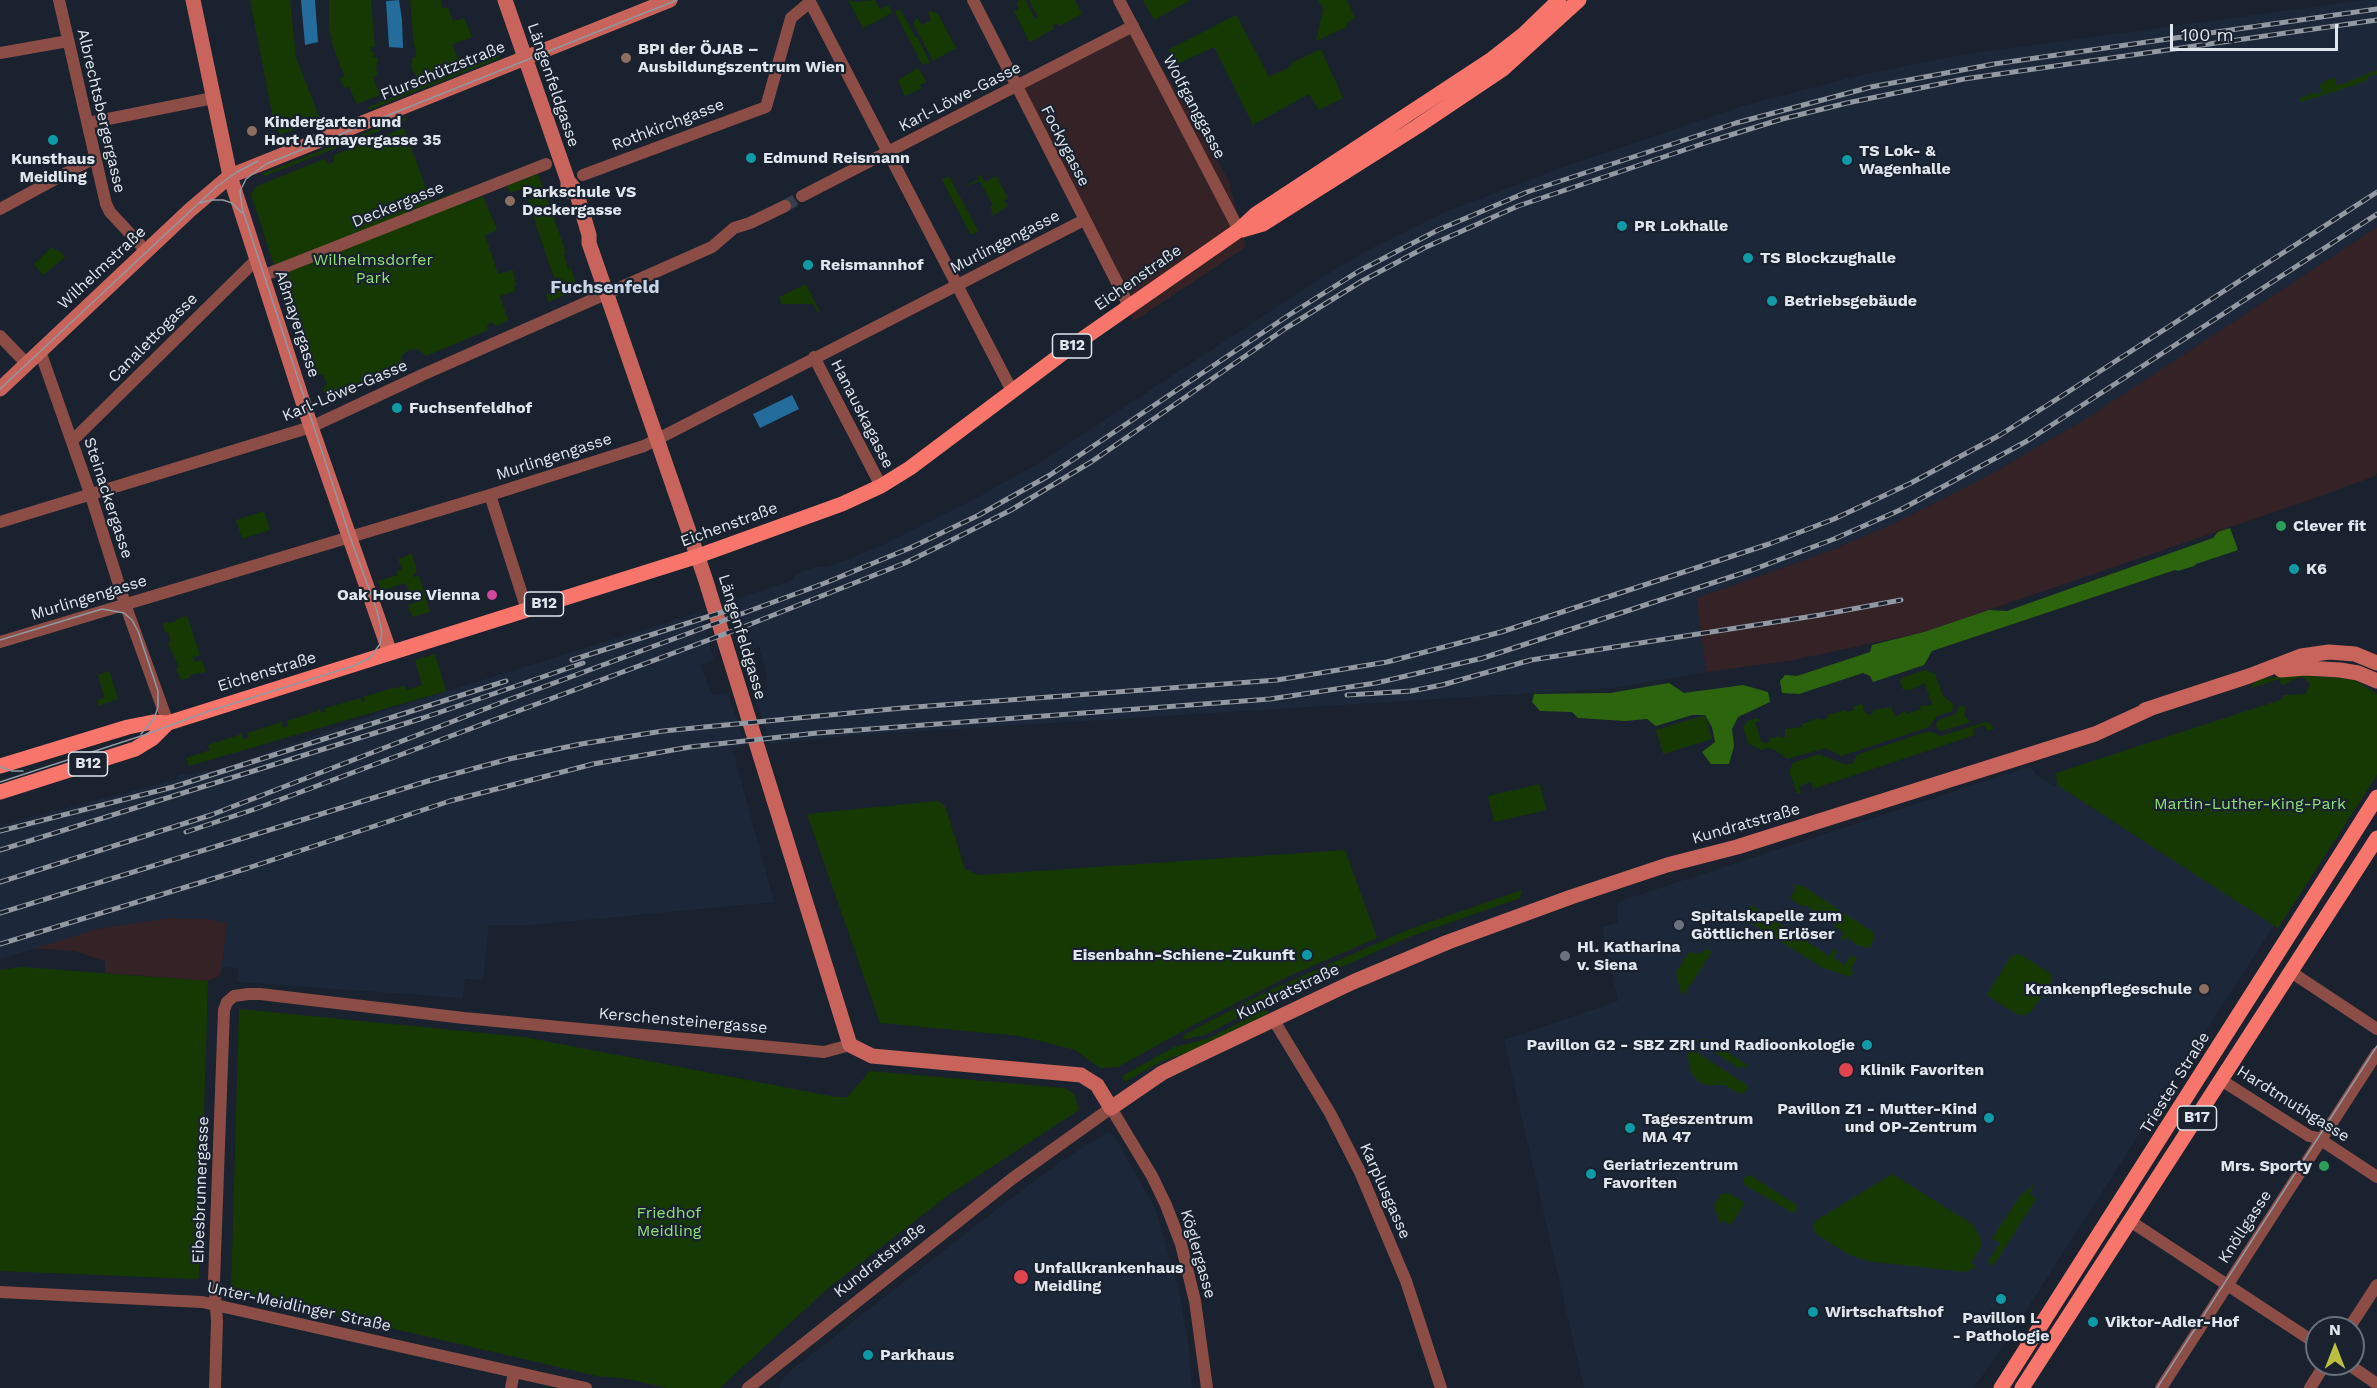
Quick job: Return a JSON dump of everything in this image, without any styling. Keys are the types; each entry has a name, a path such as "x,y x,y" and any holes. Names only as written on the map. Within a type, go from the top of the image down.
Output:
{"main road":[{"name":"Eichenstraße","path":"0,766 128,728 153,722 168,723 698,556 842,504 881,486 910,468 1129,306 1239,231 1256,214 1492,59 1524,34 1559,0"},
{"name":"Eichenstraße","path":"1239,231 1263,224 1503,69 1579,0"},
{"name":"Eichenstraße","path":"0,792 135,749 153,738 168,723"},
{"name":"Triester Straße","path":"2001,1388 2377,797"},
{"name":"B17","path":"2027,1386 2130,1221 2375,845"}],"street":[{"name":"Albrechtsbergergasse","path":"59,0 106,204 146,251"},
{"name":"Aßmayergasse","path":"193,0 230,177 311,427 390,653"},
{"name":"Längenfeldgasse","path":"506,0 568,181 576,191 590,235 589,243 698,556 850,1046"},
{"name":"Flurschützstraße","path":"230,177 670,0"},
{"name":"Fockygasse","path":"973,0 1129,306"},
{"name":"Wolfganggasse","path":"1119,0 1239,231"},
{"path":"809,1 1012,391"},
{"name":"Rothkirchgasse","path":"583,175 766,107 791,18 809,1"},
{"name":"Karl-Löwe-Gasse","path":"802,196 1133,26"},
{"path":"0,53 68,41"},
{"path":"88,123 213,98"},
{"path":"0,208 96,157"},
{"name":"Deckergasse","path":"262,276 546,164"},
{"name":"Wilhelmstraße","path":"0,389 146,251 230,177"},
{"name":"Karl-Löwe-Gasse","path":"0,522 311,427 712,247 734,228 785,206"},
{"name":"Murlingengasse","path":"0,642 490,495 644,446 1084,220"},
{"name":"Canalettogasse","path":"72,441 257,259"},
{"path":"0,336 27,364"},
{"name":"Steinackergasse","path":"40,351 91,496 125,604 168,723"},
{"name":"Hanauskagasse","path":"814,357 881,486"},
{"path":"490,495 527,610"},
{"name":"Kundratstraße","path":"748,1388 1014,1178 1162,1073 1394,963 1571,897 1667,865 1737,847 1925,786 1985,759 2154,707 2301,657 2329,652 2355,654 2377,663"},
{"name":"Kundratstraße","path":"2260,672 2304,668 2340,670 2358,673 2377,681"},
{"path":"2291,972 2377,1029"},
{"name":"Kerschensteinergasse","path":"234,996 260,994 484,1020 824,1052 850,1046"},
{"name":"Eibesbrunnergasse","path":"214,1388 214,1281 224,1010 227,1002 234,996"},
{"name":"Karplusgasse","path":"1273,1019 1330,1113 1360,1172 1406,1281 1441,1388"},
{"path":"850,1046 872,1056 1081,1076 1097,1085 1111,1108"},
{"name":"Knöllgasse","path":"2161,1388 2377,1053"},
{"name":"Hardtmuthgasse","path":"2222,1080 2377,1177"},
{"name":"Köglergasse","path":"1111,1108 1152,1176 1181,1244 1195,1301 1207,1388"},
{"path":"2130,1221 2305,1336"},
{"path":"2357,1316 2377,1285"},
{"name":"Unter-Meidlinger Straße","path":"0,1292 215,1305 586,1388"},
{"path":"511,1388 514,1372"}],"shaded area":[{"path":"2377,0 2377,227 2087,418 1989,475 1890,525 1827,552 1696,598 1706,672 1613,688 845,736 770,744 754,691 767,689 766,673 759,647 745,651 729,601 790,581 796,574 816,567 827,567 872,550 975,499 1044,460 1316,281 1368,250 1445,212 1558,169 1742,106 1857,76 1960,55"},
{"path":"1133,26 1194,116 1229,182 1246,247 1134,321 1017,86"},
{"path":"2377,227 2377,473 2375,476 1924,632 1789,661 1706,672 1696,598 1827,552 1890,525 1989,475 2087,418"},
{"path":"700,612 714,660 700,665 712,695 728,693 745,746 732,748 774,902 531,925 489,925 483,980 465,979 463,998 237,982 238,968 222,967 227,923 209,919 170,918 101,928 0,959 0,825 175,780 179,775 216,770 393,708"},
{"name":"Klinik Favoriten","path":"2029,767 2035,771 2035,774 2055,787 2057,785 2274,925 1992,1363 1973,1388 1584,1388 1504,1040 1618,1001 1602,927 1618,923 1617,902"},
{"path":"170,918 209,919 227,923 221,975 208,981 105,973 105,961 74,951 30,948 101,928"},
{"path":"1108,1132 1113,1134 1155,1208 1179,1290 1188,1342 1192,1388 779,1388 784,1376 983,1220 1063,1160"}],"green space":[{"path":"250,0 290,0 296,58 320,119 280,135 273,118"},
{"path":"329,0 371,0 375,47 371,47 371,52 374,52 373,57 378,58 376,69 378,75 373,77 380,95 357,104 349,87 344,88 340,79 344,76 329,28"},
{"path":"410,0 441,0 443,9 448,7 453,21 464,18 472,37 452,45 460,63 417,80 411,66 413,57 416,57 416,47 414,47"},
{"path":"848,0 856,2 875,0 880,9 888,5 892,13 863,28"},
{"path":"1019,0 1025,0 1035,19 1038,17 1029,0 1075,0 1082,14 1059,26 1057,23 1052,26 1054,29 1029,41 1014,11 1019,9 1017,4"},
{"path":"1143,0 1191,0 1154,20"},
{"path":"1318,0 1347,0 1355,18 1347,22 1347,27 1316,41 1323,8"},
{"path":"900,9 930,63 922,64 895,12"},
{"path":"931,11 938,14 956,48 933,61 913,23 917,18 922,25 931,20 928,13"},
{"path":"1236,15 1269,77 1292,66 1291,63 1321,49 1343,98 1319,110 1309,94 1253,125 1214,47 1175,65 1168,50"},
{"path":"500,55 500,58 369,110 368,107"},
{"path":"918,68 927,82 920,85 922,88 905,96 898,80"},
{"path":"2377,70 2377,74 2368,77 2366,81 2301,102 2299,99 2314,92 2315,94 2322,92 2319,85 2334,77 2337,86"},
{"path":"405,117 407,120 265,176 262,174"},
{"name":"Wilhelmsdorfer Park","path":"404,128 431,202 461,190 466,203 483,196 497,230 485,235 498,274 513,270 515,291 500,296 508,320 497,326 490,322 488,330 426,356 418,349 409,350 402,355 401,368 334,400 322,390 327,384 323,374 311,377 278,277 284,271 274,265 251,195 255,187 324,159 328,164 334,162 334,155"},
{"path":"538,174 566,252 564,254 568,269 571,268 578,289 548,302 546,295 562,289 558,277 554,278 528,201 531,199 527,187 510,193 507,186"},
{"path":"981,175 985,182 996,176 1008,198 1004,200 1008,206 989,218 993,214 990,207 993,205 980,181 961,188 979,179 978,176"},
{"path":"949,176 978,231 971,235 942,180"},
{"path":"52,247 65,257 43,275 34,264"},
{"path":"806,284 820,312 818,313 813,304 782,304 779,297"},
{"path":"264,511 270,530 242,539 236,520"},
{"path":"2230,528 2238,550 1932,651 1924,665 1873,682 1870,676 1863,673 1799,694 1782,693 1780,681 1785,675 1797,676 1870,652 1872,645 1924,632 1989,610 2007,611 2213,538 2218,532"},
{"path":"412,554 417,572 413,574 414,577 419,576 430,612 412,617 408,605 422,600 421,596 413,598 405,583 382,593 378,581 398,575 397,571 402,569 398,559"},
{"path":"187,616 200,655 193,657 195,662 202,660 206,672 190,675 183,680 176,668 179,667 168,643 171,641 168,632 165,632 163,625"},
{"path":"435,654 446,691 189,766 186,758 210,750 208,745 239,735 241,732 243,739 249,738 247,733 279,723 281,720 283,728 288,726 287,721 318,711 318,708 322,713 325,712 324,707 360,698 362,702 365,701 363,697 389,689 405,686 407,690 422,685 415,660"},
{"path":"1925,670 1935,674 1943,696 1954,704 1952,711 1937,716 1929,727 1841,756 1826,748 1787,759 1775,750 1768,748 1761,750 1748,743 1743,728 1747,721 1757,718 1761,721 1755,722 1761,741 1765,743 1779,736 1780,738 1785,737 1785,729 1802,727 1802,724 1819,718 1821,720 1827,718 1828,715 1845,710 1847,712 1853,710 1853,707 1862,704 1865,713 1869,715 1873,713 1873,710 1891,707 1895,717 1905,711 1906,714 1921,709 1920,706 1932,705 1925,683 1908,691 1903,690 1900,680"},
{"path":"109,671 118,699 98,706 98,700 104,697 98,675"},
{"name":"Martin-Luther-King-Park","path":"2293,675 2357,681 2377,694 2377,775 2278,928 2057,785 2056,773 2283,699 2283,695 2306,694 2310,684 2303,677 2296,678 2282,686 2279,679 2252,688 2258,679"},
{"path":"1669,683 1684,693 1743,685 1768,692 1770,702 1738,717 1732,729 1734,746 1729,764 1711,764 1702,752 1715,742 1712,727 1705,715 1692,715 1656,726 1647,719 1625,721 1578,718 1572,712 1540,711 1532,702 1534,694 1610,693"},
{"path":"1960,705 1966,708 1964,715 1970,722 1942,731 1937,729 1938,720 1955,715"},
{"path":"1705,715 1712,739 1663,754 1656,730"},
{"path":"1985,722 1991,724 1994,729 1987,731 1985,725 1973,729 1975,735 1813,789 1811,782 1799,786 1801,793 1797,794 1789,771 1793,763 1819,754 1846,765 1853,763 1857,755 1929,731 1941,736"},
{"path":"1540,784 1546,810 1494,822 1488,796"},
{"path":"938,801 945,806 965,869 979,875 1345,850 1377,938 1289,976 1118,1067 1100,1068 1075,1050 1020,1036 880,1023 807,814"},
{"path":"1793,885 1801,885 1873,932 1874,938 1869,948 1857,945 1846,937 1843,941 1840,939 1844,933 1834,926 1835,924 1790,898 1796,888"},
{"path":"1522,890 1520,898 1412,936 1300,985 1205,1035 1182,1040 1185,1034 1270,990 1410,929"},
{"path":"1751,905 1829,956 1834,949 1837,951 1833,957 1844,965 1851,955 1857,959 1851,968 1853,972 1850,977 1823,968 1748,921 1746,912"},
{"path":"1707,949 1712,952 1685,993 1681,994 1676,972 1689,952 1699,954"},
{"path":"2020,954 2051,974 2052,980 2031,1012 2025,1015 2018,1015 1988,996 2011,956"},
{"path":"22,967 208,981 199,1277 197,1279 0,1271 0,970"},
{"name":"Friedhof Meidling","path":"239,1009 524,1037 836,1097 847,1097 870,1071 1065,1088 1074,1094 1079,1110 947,1196 827,1289 720,1388 666,1388 628,1379 597,1376 231,1291"},
{"path":"1266,1009 1268,1013 1198,1049 1160,1062 1125,1082 1122,1076 1174,1047 1207,1039"},
{"path":"1707,1039 1749,1066 1738,1068 1696,1040"},
{"path":"1685,1045 1747,1085 1747,1090 1740,1094 1724,1085 1706,1085 1698,1081 1691,1072"},
{"path":"1892,1174 1972,1224 1982,1245 1971,1263 1977,1267 1964,1272 1867,1261 1850,1255 1816,1234 1813,1225 1815,1221"},
{"path":"1750,1175 1798,1206 1796,1211 1793,1213 1743,1184 1744,1178"},
{"path":"2036,1183 2029,1194 2036,1199 1991,1266 1988,1261 2000,1243 1992,1238 2021,1195"},
{"path":"1729,1193 1745,1203 1731,1225 1723,1220 1720,1224 1714,1205 1721,1194"}],"water":[{"path":"301,0 315,0 318,42 305,45"},
{"path":"399,0 403,48 389,47 386,1"},
{"path":"792,395 799,409 760,428 753,414"}],"tunnel":[{"path":"785,206 802,196"}],"tram line":[{"path":"0,782 144,735 209,711 353,666 370,658 380,644 382,632 377,611 350,537 242,208 240,191 246,179 266,164 677,0"},
{"path":"0,389 216,187 258,161"},
{"path":"200,203 223,200 232,203 242,213"},
{"path":"0,640 102,609 124,613 132,620 138,631 158,691 158,707 154,719 141,734"},
{"path":"0,767 12,771 23,771"},
{"path":"2157,1388 2377,1046"}],"railway":[{"path":"0,882 211,815 508,700 825,583 910,548 979,515 1050,475 1289,315 1359,271 1438,230 1527,192 1736,123 1871,87 1994,64 2377,9"},
{"path":"186,832 255,809 738,629 905,563 1011,510 1091,462 1286,328 1362,281 1424,248 1518,206 1711,141 1782,119 1847,103 1964,79 2377,20"},
{"path":"0,913 428,781 509,759 581,744 663,731 902,708 1277,680 1387,662 1501,632 1769,544 1834,519 1911,483 2000,435 2377,192"},
{"path":"0,944 248,868 450,801 593,764 690,747 817,733 1270,699 1376,683 1483,658 1752,570 1834,539 1900,510 2027,441 2377,214"},
{"path":"1347,695 1411,691 1442,685 1531,660 1820,615 1901,600"},
{"path":"572,660 732,609"},
{"path":"0,850 423,718 583,663"},
{"path":"0,831 173,787 506,681"}],"place":[{"name":"BPI der ÖJAB – Ausbildungszentrum Wien","path":"626,58"},
{"name":"Kindergarten und Hort Aßmayergasse 35","path":"252,131"},
{"name":"Kunsthaus Meidling","path":"53,140"},
{"name":"Edmund Reismann","path":"751,158"},
{"name":"TS Lok- & Wagenhalle","path":"1847,160"},
{"name":"Parkschule VS Deckergasse","path":"510,201"},
{"name":"PR Lokhalle","path":"1622,226"},
{"name":"TS Blockzughalle","path":"1748,258"},
{"name":"Reismannhof","path":"808,265"},
{"name":"Betriebsgebäude","path":"1772,301"},
{"name":"Fuchsenfeldhof","path":"397,408"},
{"name":"Clever fit","path":"2281,526"},
{"name":"K6","path":"2294,569"},
{"name":"Oak House Vienna","path":"492,595"},
{"name":"Spitalskapelle zum Göttlichen Erlöser","path":"1679,925"},
{"name":"Eisenbahn-Schiene-Zukunft","path":"1307,955"},
{"name":"Hl. Katharina v. Siena","path":"1565,956"},
{"name":"Krankenpflegeschule","path":"2204,989"},
{"name":"Pavillon G2 - SBZ ZRI und Radioonkologie","path":"1867,1045"},
{"name":"Klinik Favoriten","path":"1846,1070"},
{"name":"Pavillon Z1 - Mutter-Kind und OP-Zentrum","path":"1989,1118"},
{"name":"Tageszentrum MA 47","path":"1630,1128"},
{"name":"Mrs. Sporty","path":"2324,1166"},
{"name":"Geriatriezentrum Favoriten","path":"1591,1174"},
{"name":"Unfallkrankenhaus Meidling","path":"1021,1277"},
{"name":"Pavillon L - Pathologie","path":"2001,1299"},
{"name":"Wirtschaftshof","path":"1813,1312"},
{"name":"Viktor-Adler-Hof","path":"2093,1322"},
{"name":"Parkhaus","path":"868,1355"}],"district":[{"name":"Fuchsenfeld","path":"605,288"}]}
